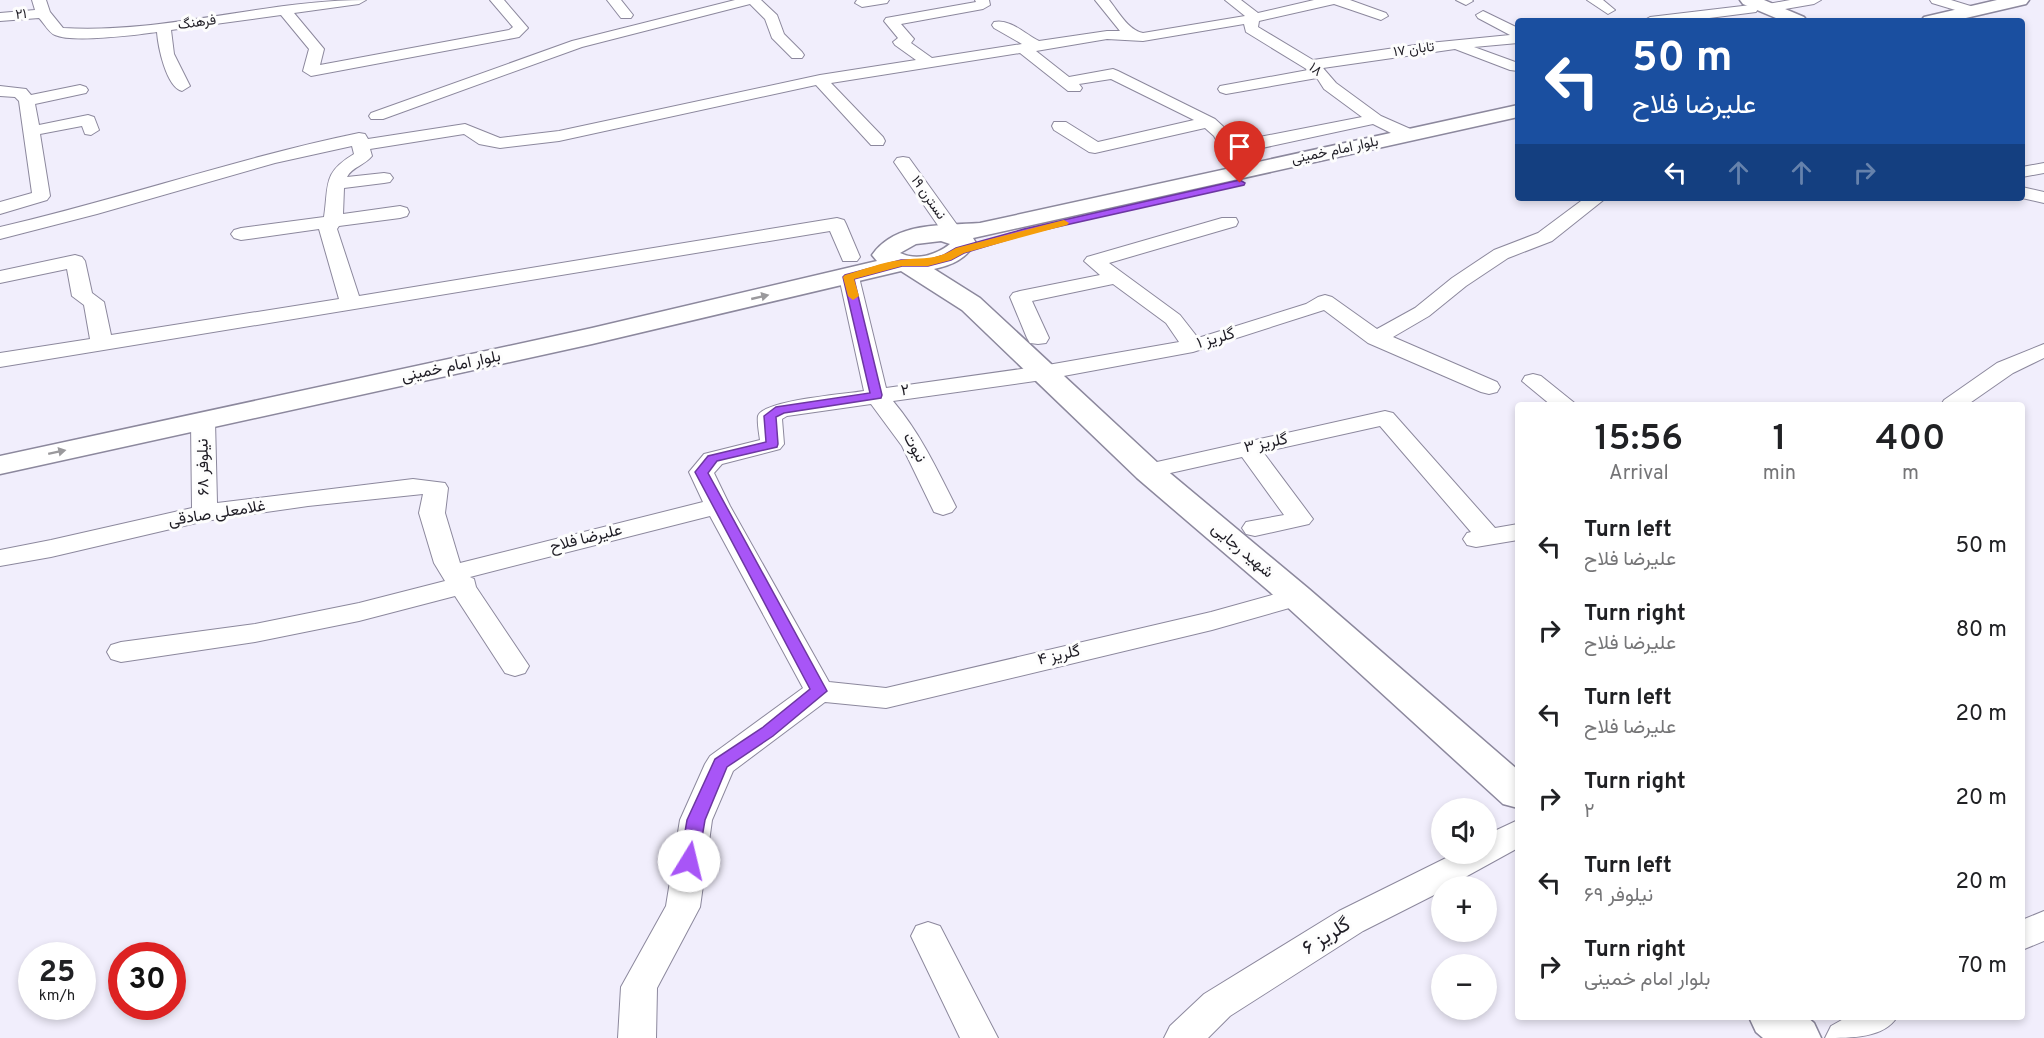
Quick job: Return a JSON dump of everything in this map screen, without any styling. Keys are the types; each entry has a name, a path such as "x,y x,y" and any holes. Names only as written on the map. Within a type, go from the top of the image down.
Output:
{"main road":[{"path":"1732,0 1788,18"},
{"path":"1967,16 2027,2"},
{"name":"بلوار امام خمینی","path":"953,242 980,230 1515,112"},
{"name":"بلوار امام خمینی","path":"0,446 507,337 900,258 912,237 953,242 1028,231 1515,122"},
{"path":"953,242 971,304"},
{"name":"شهید رجایی","path":"900,258 971,304 1148,471 1297,597 1515,790"},
{"name":"بلوار امام خمینی","path":"0,465 604,333 849,267"},
{"path":"1776,1020 1797,1038"}],"street":[{"name":"فرهنگ","path":"41,6 59,32 75,34 162,27 359,0"},
{"path":"285,11 317,49 311,71 514,34 521,28 497,0"},
{"path":"614,0 626,15"},
{"path":"377,116 577,44 752,0 772,18 777,35 797,55"},
{"path":"862,3 882,0"},
{"path":"929,63 900,42 907,39 891,21 983,5 982,0"},
{"path":"1102,0 1120,24 1134,36"},
{"name":"۱۸","path":"1232,0 1252,14 1251,29 1316,69 1330,86 1375,118 1408,135"},
{"path":"360,145 465,129 477,133 485,140 500,143 559,136 820,80 1107,35 1134,36 1250,19 1332,0"},
{"path":"1337,0 1381,16"},
{"path":"1594,0 1608,10"},
{"path":"1681,18 1762,10 1814,0"},
{"path":"1937,0 1967,16"},
{"name":"۲۱","path":"0,17 41,6"},
{"path":"1483,15 1515,32"},
{"path":"999,25 1014,30 1070,85 1113,74 1173,102 1209,123 1221,134 1228,147 1239,148 1375,118"},
{"path":"162,27 167,54 182,86"},
{"name":"تابان ۱۷","path":"1226,89 1316,69 1454,45 1515,39"},
{"path":"1454,45 1515,67"},
{"path":"820,80 877,141"},
{"path":"27,101 80,90"},
{"path":"0,91 20,92 27,101 41,195 0,208"},
{"path":"32,131 88,120 91,130"},
{"path":"1060,126 1095,148 1209,123"},
{"path":"0,233 312,147 359,138 363,156 340,172 334,191 334,221 328,229 351,303"},
{"name":"نسترن ۱۹","path":"903,162 953,242"},
{"path":"2025,171 2044,168"},
{"path":"336,184 384,178"},
{"path":"2025,193 2044,198"},
{"path":"1376,338 1422,312 1459,282 1501,254 1545,237 1593,201"},
{"path":"241,234 400,212"},
{"path":"1193,346 1173,319 1114,278 1094,261 1229,222"},
{"path":"0,360 837,224 849,267 876,395"},
{"path":"0,277 75,261 82,296 94,302 102,343"},
{"path":"1038,338 1020,297 1114,278"},
{"name":"گلریز ۱","path":"1042,373 1193,346 1313,308 1325,301 1376,338"},
{"path":"1376,338 1489,387"},
{"path":"1956,402 2005,368 2044,350"},
{"name":"۲","path":"717,506 701,472 713,459 772,444 770,416 781,410 1042,373"},
{"path":"1533,381 1562,402"},
{"name":"نبوت","path":"876,395 901,425 914,446 943,507"},
{"name":"گلریز ۳","path":"1148,471 1385,418 1483,538 1515,533"},
{"name":"نیلوفر ۶۸","path":"203,421 205,513"},
{"path":"1248,448 1300,519 1255,528"},
{"name":"غلامعلی صادقی","path":"0,558 45,552 205,513 412,486 436,488 432,513 447,563 459,579"},
{"path":"637,1038 639,987 682,907 696,820 721,764 768,732 819,691 717,506"},
{"name":"علیرضا فلاح","path":"120,652 255,633 359,612 459,579 717,506"},
{"path":"459,579 515,666"},
{"name":"گلریز ۴","path":"819,691 886,698 1212,621 1297,597"},
{"name":"گلریز ۶","path":"1497,845 1515,835"},
{"name":"گلریز ۶","path":"1184,1038 1217,1005 1351,921 1462,864"},
{"path":"2025,934 2044,925"},
{"path":"928,936 979,1038"},
{"path":"1844,1038 1874,1020"}],"slow traffic":[{"path":"853,296 849,277 901,263 928,263 948,258 960,250 1064,223"}],"route":[{"path":"689,861 696,820 721,764 768,732 819,691 717,506 701,472 713,459 772,444 770,416 781,410 876,395 849,277 901,263 928,263 948,258 960,250 1028,231 1240,183"}]}
